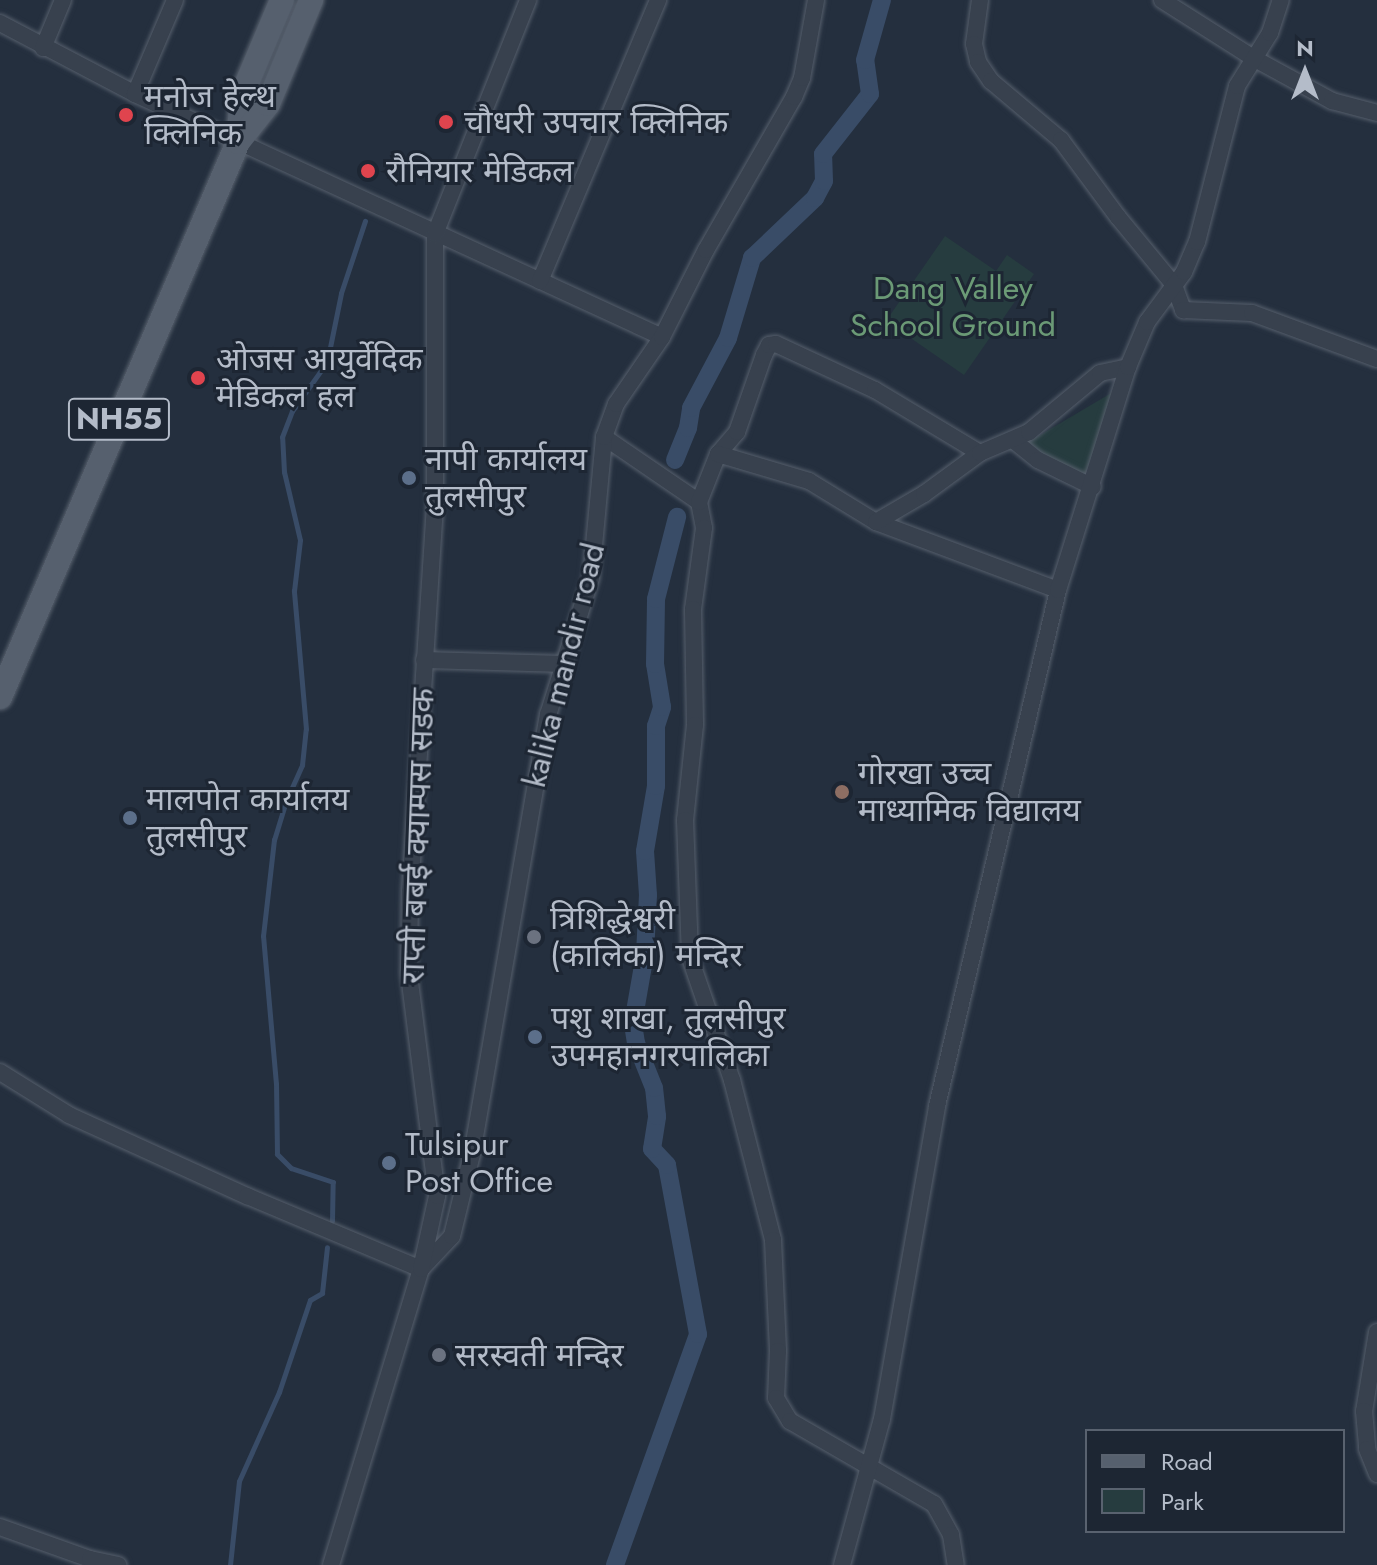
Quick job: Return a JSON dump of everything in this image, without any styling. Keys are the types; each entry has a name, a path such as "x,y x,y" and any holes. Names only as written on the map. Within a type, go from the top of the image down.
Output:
{"main road":[{"name":"NH55","path":"238,142 242,95 282,0"},
{"name":"NH55","path":"0,697 238,142 268,104 311,0"}],"street":[{"path":"43,48 63,0"},
{"path":"135,94 175,0"},
{"path":"435,234 528,0"},
{"path":"540,281 658,0"},
{"name":"kalika mandir road","path":"421,1269 452,1236 461,1207 548,715 591,578 604,437 616,404 662,337 706,250 798,87 816,0"},
{"path":"980,0 974,44 978,62 991,81 1061,140 1174,285 1183,310 1252,313 1377,359"},
{"path":"1162,0 1255,59 1332,101 1377,113"},
{"path":"842,1565 871,1467 937,1106 1058,590 1093,487 1128,367 1147,322 1184,272 1197,242 1237,86 1270,33 1281,0"},
{"path":"0,23 135,94 662,337"},
{"name":"राप्ती बबई क्याम्पस सडक","path":"331,1565 421,1269 437,1196 409,973 410,892 435,506 435,234"},
{"path":"956,1565 951,1535 934,1504 888,1481 871,1467 790,1421 776,1398 778,1351 773,1240 732,1080 690,958 685,820 695,725 693,609 703,557 704,528 699,502 718,454 737,432 769,345 776,344 875,390 980,453"},
{"path":"876,522 924,494 980,453 1029,432 1100,373 1128,367"},
{"path":"604,437 699,502"},
{"path":"1013,440 1038,460 1093,487"},
{"path":"718,454 809,481 876,522 1058,590"},
{"path":"424,660 565,664"},
{"path":"0,1072 83,1121 247,1196 421,1269"},
{"path":"1377,1332 1364,1411 1367,1449 1377,1474"},
{"path":"0,1527 90,1559 118,1565"}],"green space":[{"name":"Dang Valley School Ground","path":"945,236 996,271 1007,255 1034,274 964,375 886,321"},
{"path":"1113,392 1085,476 1025,444"}],"waterway":[{"path":"675,460 688,428 691,408 728,338 752,258 815,198 824,181 823,154 870,94 865,60 882,0"},
{"path":"332,1221 333,1182 291,1168 277,1154 276,1084 263,936 274,840 285,803 302,765 306,729 294,591 300,540 284,472 282,437 292,411 327,362 341,293 365,221"},
{"path":"615,1565 698,1334 667,1165 652,1149 657,1116 654,1088 636,1043 633,1023 645,954 648,895 645,851 656,786 656,726 662,707 655,664 656,599 677,517"},
{"path":"230,1565 239,1481 279,1392 310,1300 322,1293 327,1247"}],"place":[{"name":"मनोज हेल्थ क्लिनिक","path":"126,115"},
{"name":"चौधरी उपचार क्लिनिक","path":"446,122"},
{"name":"रौनियार मेडिकल","path":"368,171"},
{"name":"ओजस आयुर्वेदिक मेडिकल हल","path":"198,378"},
{"name":"नापी कार्यालय तुलसीपुर","path":"409,478"},
{"name":"गोरखा उच्च माध्यामिक विद्यालय","path":"842,792"},
{"name":"मालपोत कार्यालय तुलसीपुर","path":"130,818"},
{"name":"त्रिशिद्धेश्वरी (कालिका) मन्दिर","path":"534,937"},
{"name":"पशु शाखा, तुलसीपुर उपमहानगरपालिका","path":"535,1037"},
{"name":"Tulsipur Post Office","path":"389,1163"},
{"name":"सरस्वती मन्दिर","path":"439,1355"}]}
